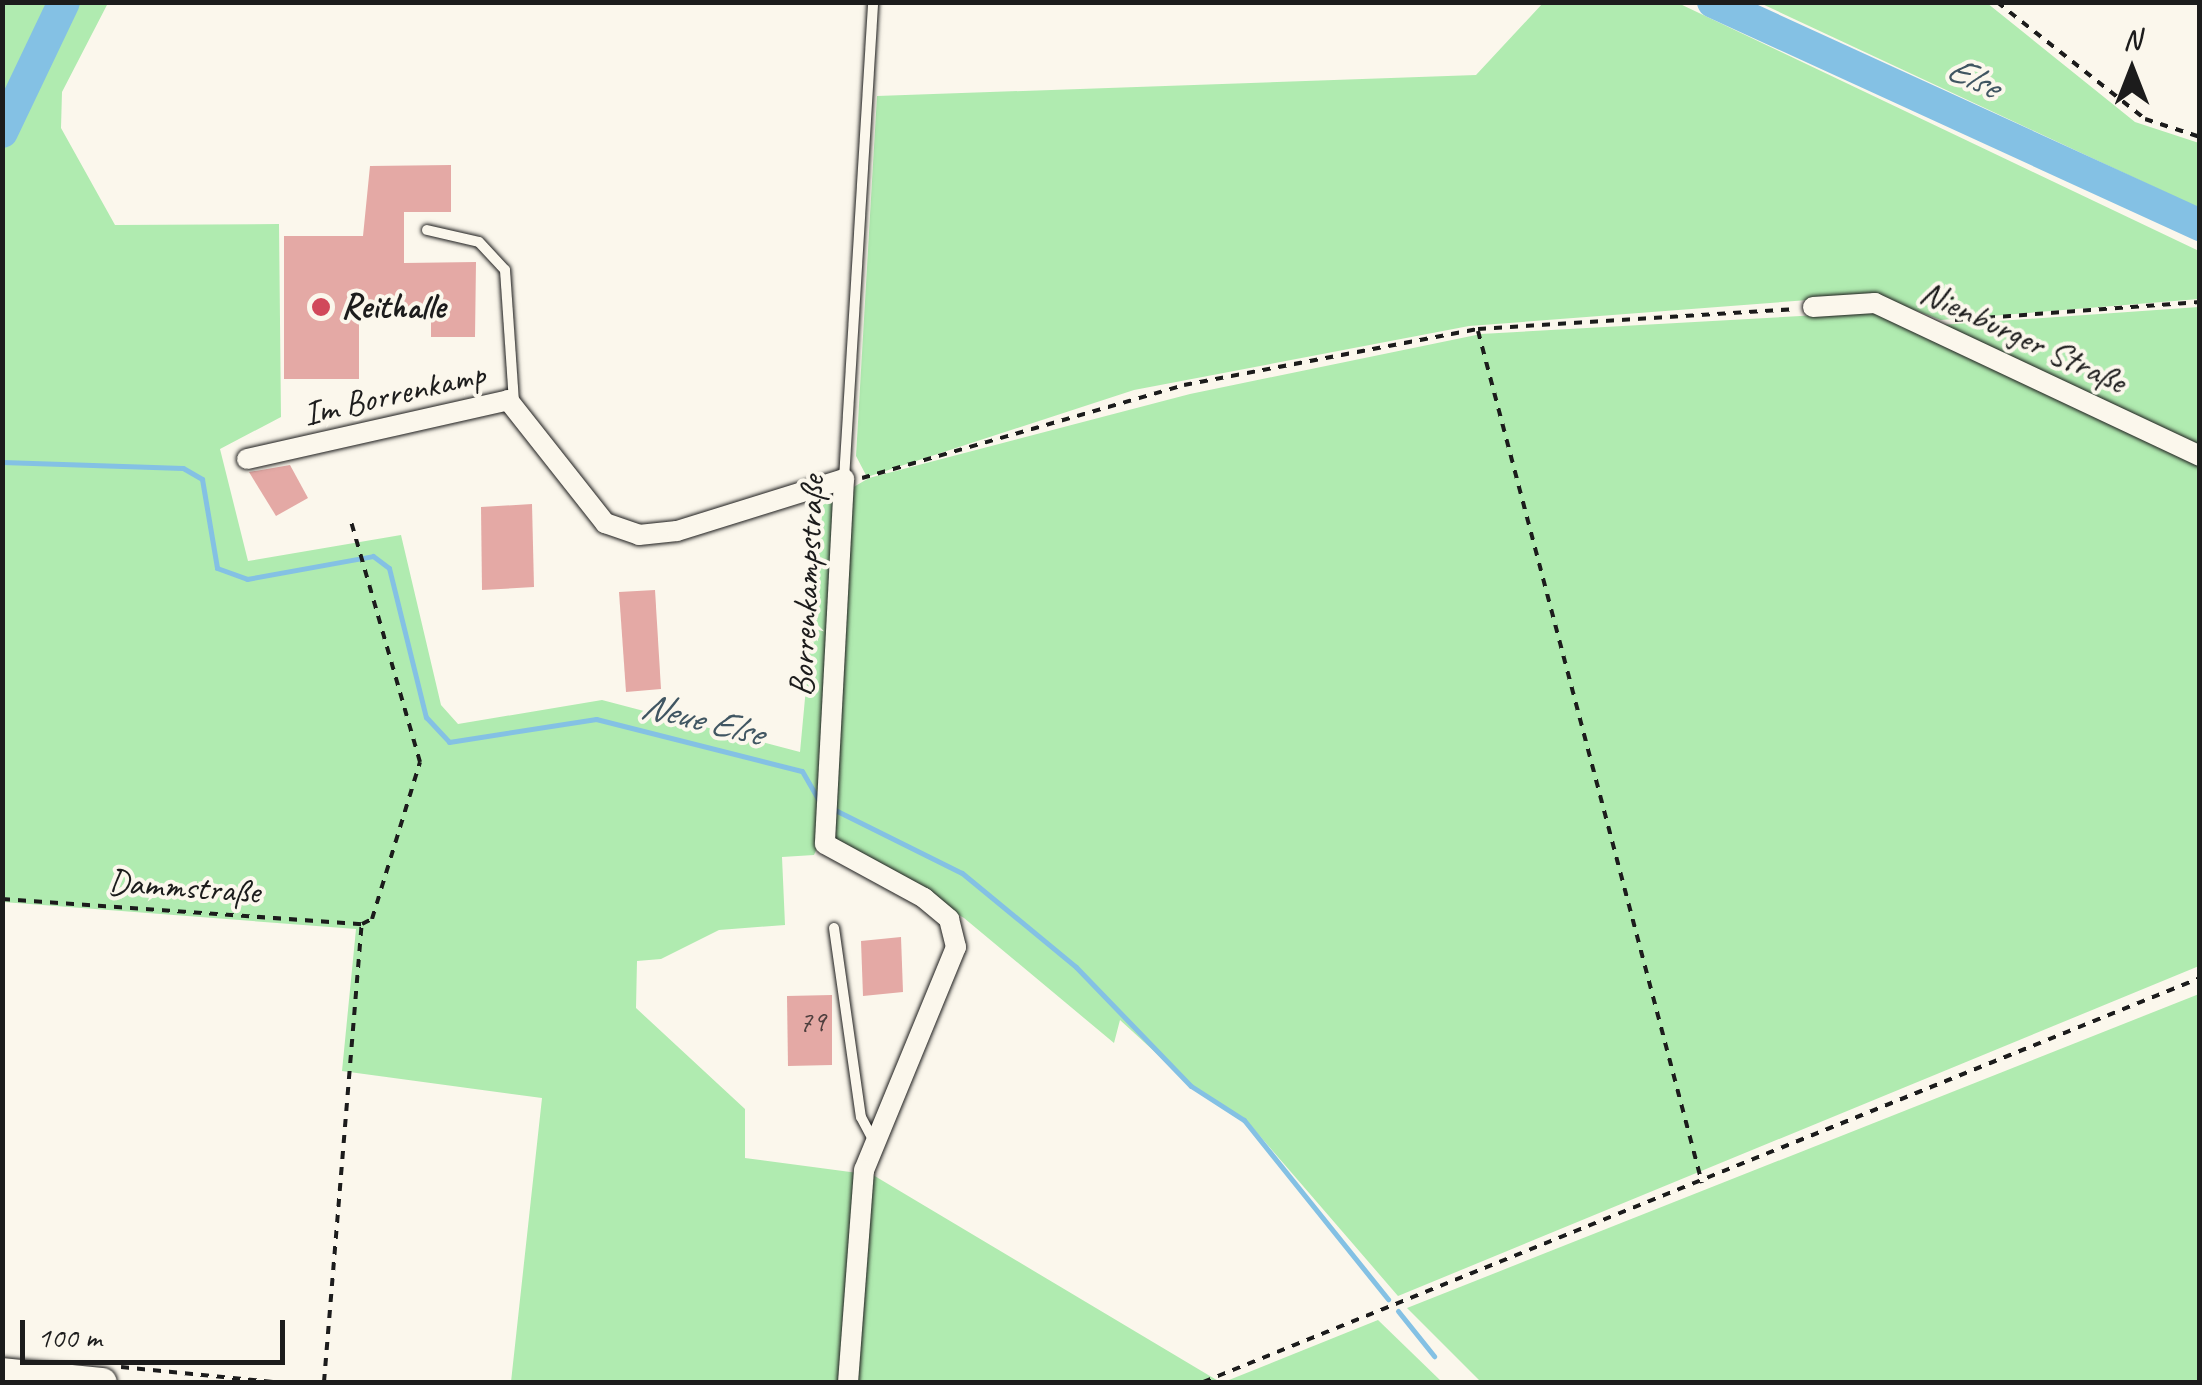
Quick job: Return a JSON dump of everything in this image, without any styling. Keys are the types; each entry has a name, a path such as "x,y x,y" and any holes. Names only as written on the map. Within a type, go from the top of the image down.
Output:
{"street":[{"name":"Nienburger Straße","path":"1813,307 1875,303 2200,456"},
{"name":"Im Borrenkamp","path":"248,459 514,403 604,522 639,535 677,531 844,478"},
{"name":"Borrenkampstraße","path":"844,478 825,844 924,898 949,919 956,947 864,1170 848,1382"},
{"path":"2,1372 102,1374"}],"lane":[{"name":"Borrenkampstraße","path":"844,478 873,2"},
{"path":"427,230 479,242 505,270 514,403"},
{"path":"834,928 861,1116 876,1144"}],"path":[{"path":"1997,2 2145,118 2200,137"},
{"path":"1917,322 2200,302"},
{"path":"844,478 1184,385 1478,330 1813,307"},
{"path":"1478,330 1702,1183"},
{"path":"324,1382 362,924 372,919 420,762 350,521"},
{"name":"Dammstraße","path":"2,899 362,924"},
{"path":"1203,1382 2200,978"},
{"path":"102,1374 276,1382"}],"green space":[{"path":"52,3 3,103 3,5"},
{"path":"76,3 108,3 62,92 61,128 115,225 279,224 281,417 220,449 248,561 401,535 441,705 458,724 602,700 800,752 823,505 869,478 1190,394 1481,334 1873,312 1912,327 2199,307 2199,966 1398,1296 1246,1120 1192,1086 1120,1020 1114,1043 964,918 822,837 814,855 782,857 785,925 719,930 661,959 637,961 636,1008 745,1109 745,1158 873,1175 1220,1382 511,1382 542,1098 342,1071 356,929 3,902 2,142"},
{"path":"1543,3 1678,3 2199,251 2199,299 1941,320 1874,295 1469,326 1134,390 867,477 856,456 877,96 1476,75"},
{"path":"1760,3 1987,3 2135,122 2199,143 2199,208"},
{"path":"2199,994 2199,1382 1481,1382 1407,1308"},
{"path":"1378,1320 1442,1382 1224,1382"}],"building":[{"path":"451,165 451,212 404,212 404,263 476,262 475,337 431,337 431,311 359,312 359,379 284,379 284,236 363,236 370,166"},
{"path":"290,465 308,498 276,516 249,472"},
{"path":"532,504 534,587 482,590 481,507"},
{"path":"655,590 661,689 626,692 619,592"},
{"path":"901,937 903,992 863,996 861,941"},
{"path":"832,995 832,1065 788,1066 787,996"}],"waterway":[{"name":"Else","path":"2,132 64,2"},
{"name":"Else","path":"1713,2 2200,225"},
{"name":"Neue Else","path":"2,462 183,468 202,479 217,568 247,579 373,556 389,568 426,717 449,742 596,719 802,771 821,804"},
{"name":"Neue Else","path":"831,808 962,873 1076,967 1191,1086 1244,1120 1388,1299"},
{"name":"Neue Else","path":"1398,1311 1434,1356"}],"place":[{"name":"Reithalle","path":"321,307"}]}
